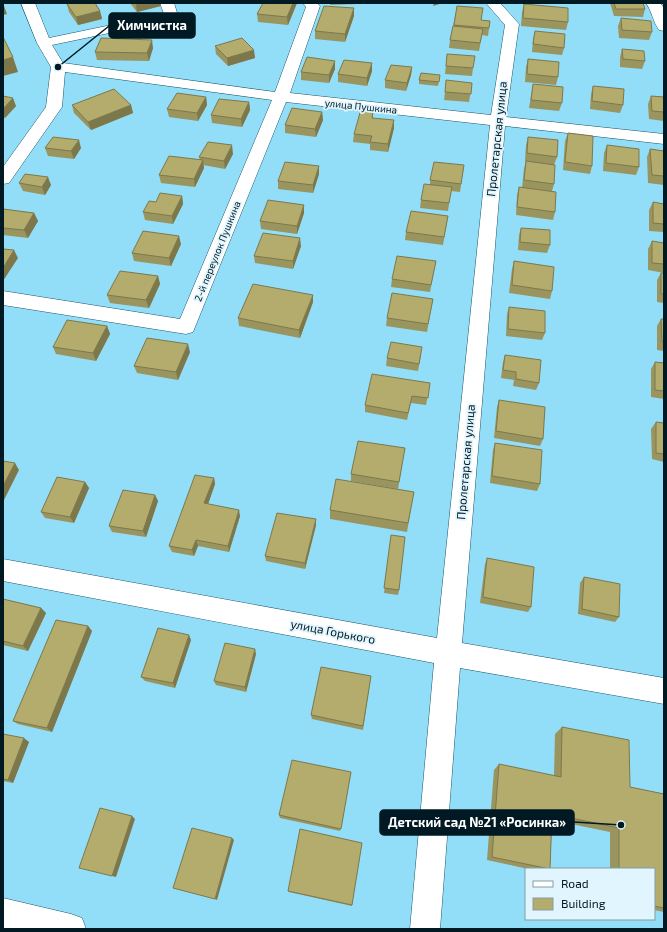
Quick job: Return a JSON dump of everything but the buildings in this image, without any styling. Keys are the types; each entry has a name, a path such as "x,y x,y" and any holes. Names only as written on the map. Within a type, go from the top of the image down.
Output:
{"street":[{"path":"3,179 54,106 58,67 44,43 28,3"},
{"path":"44,43 171,16 167,3"},
{"name":"2-й переулок Пушкина","path":"3,298 186,327 281,97 313,6 310,3"},
{"name":"Пролетарская улица","path":"425,929 448,653 498,121 512,24 493,3"},
{"path":"653,3 658,7 664,27"},
{"name":"улица Пушкина","path":"58,67 281,97 664,138"},
{"name":"улица Горького","path":"3,570 448,653 664,691"},
{"path":"3,914 71,929"}],"place":[{"name":"Химчистка","path":"58,67"},
{"name":"Детский сад №21 «Росинка»","path":"621,825"}]}
